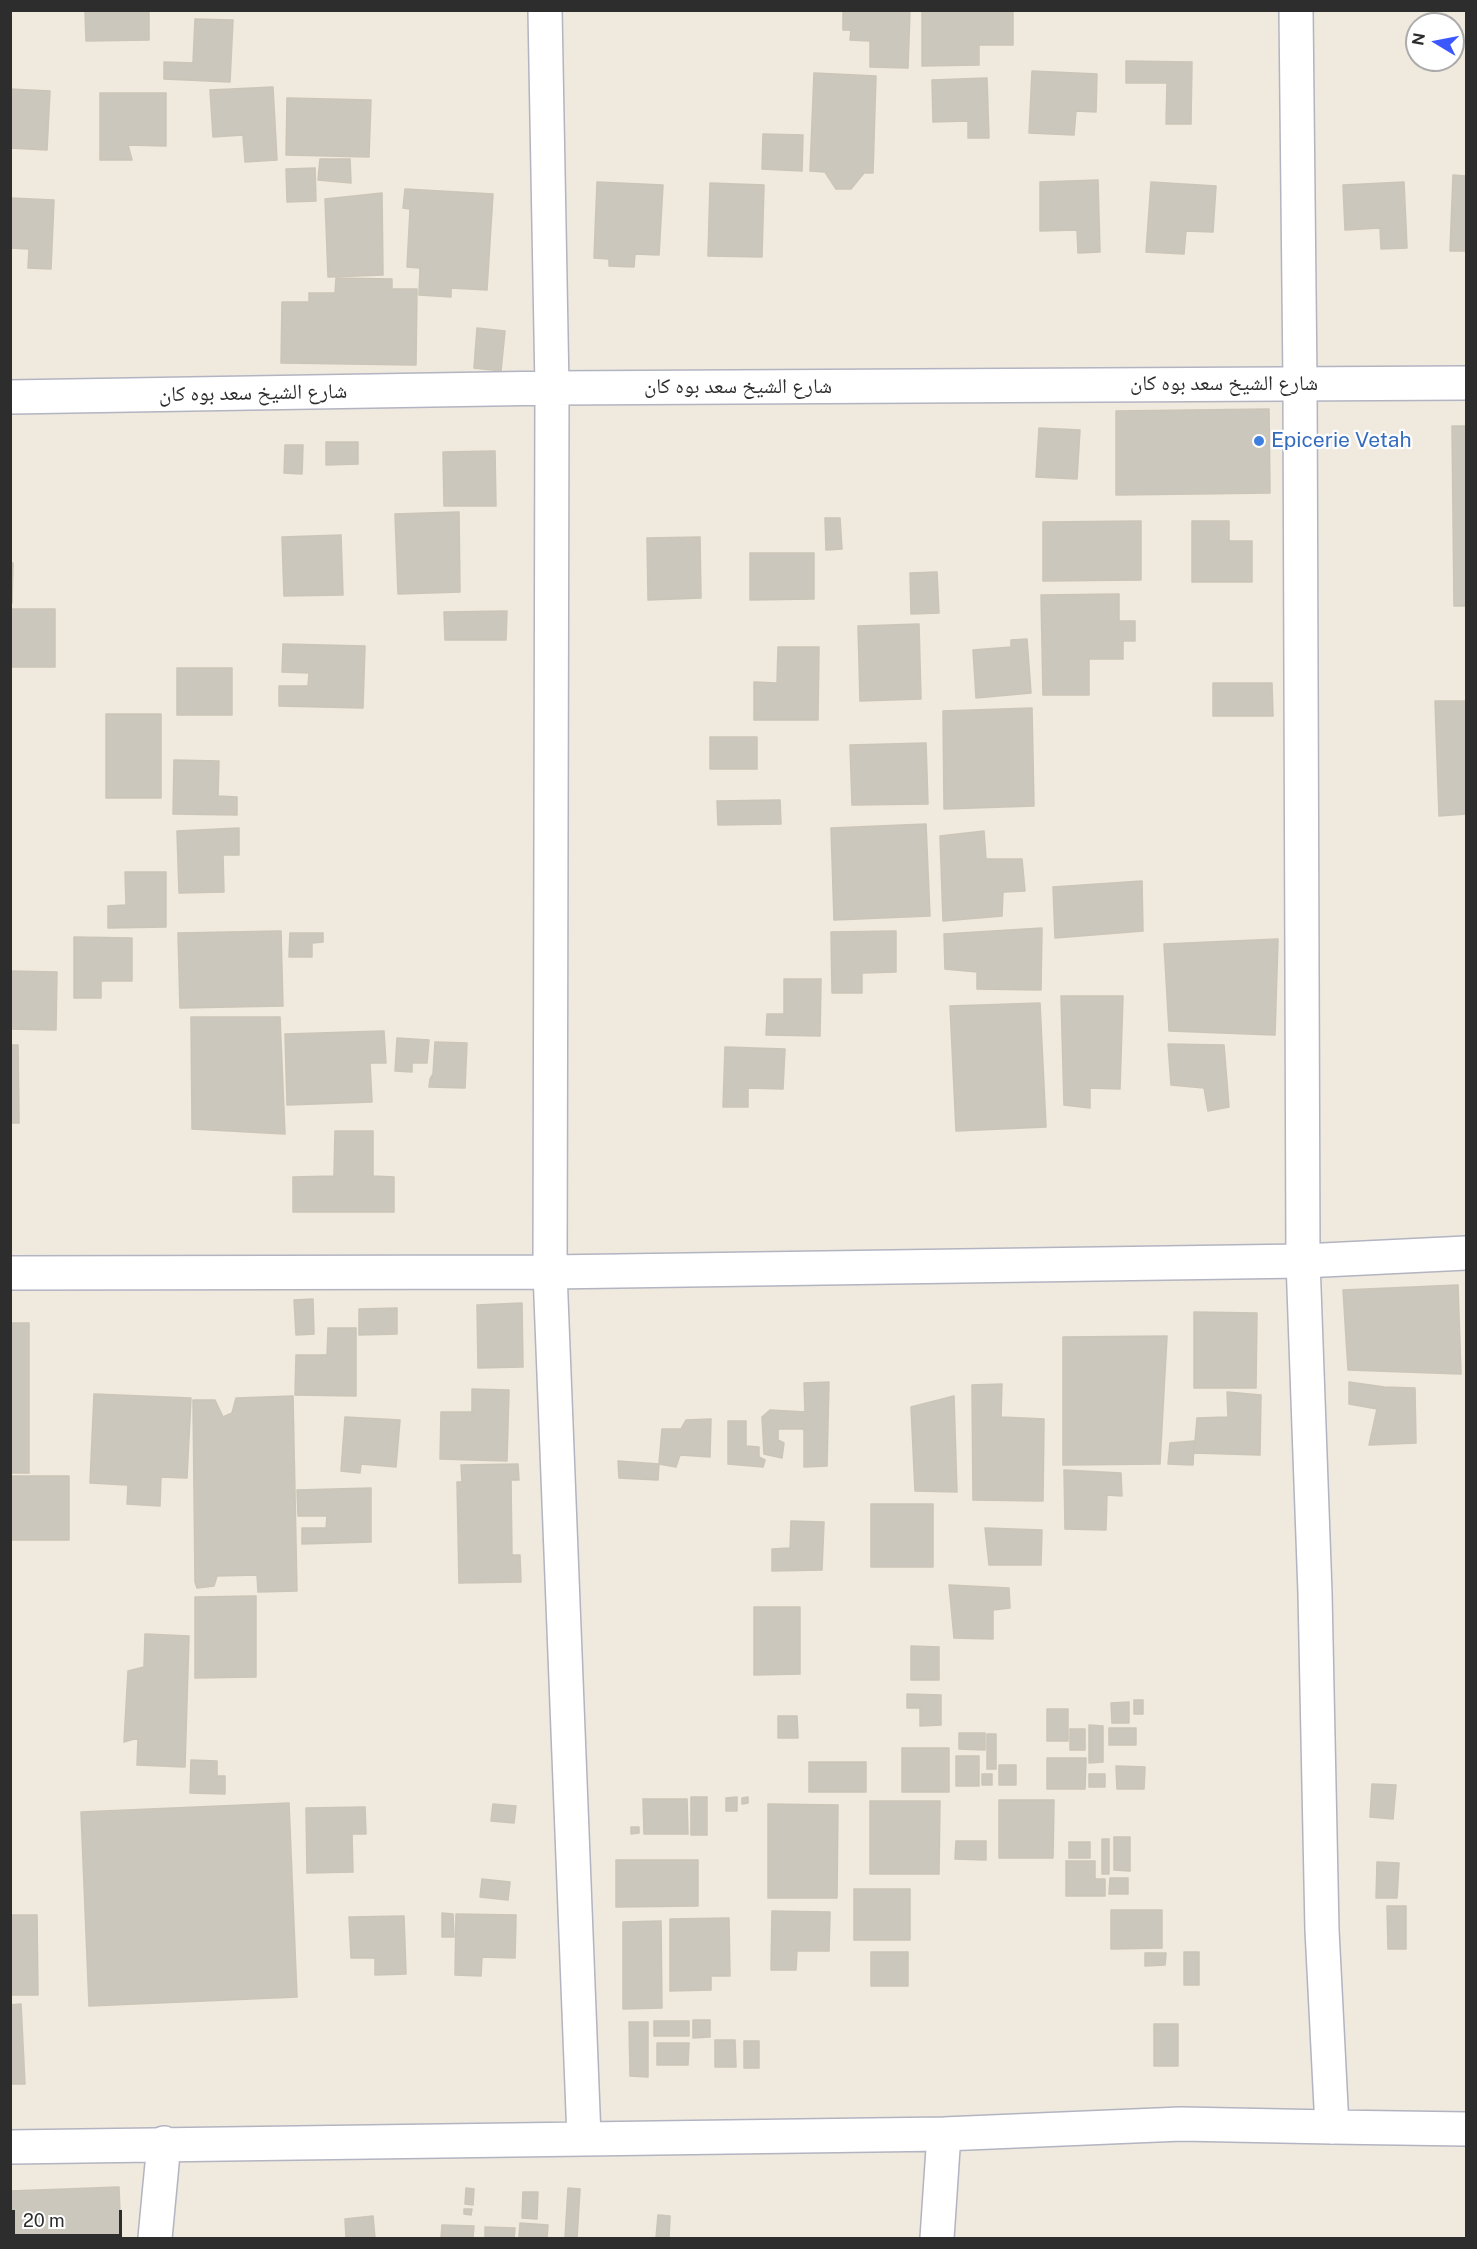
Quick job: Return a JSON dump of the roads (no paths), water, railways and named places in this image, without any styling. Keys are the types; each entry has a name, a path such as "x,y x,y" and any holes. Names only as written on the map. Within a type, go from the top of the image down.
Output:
{"street":[{"path":"544,10 552,388 550,1272 584,2138"},
{"path":"1296,10 1300,383 1303,1261 1315,1593 1322,1930 1332,2127"},
{"name":"شارع الشيخ سعد بوه كان","path":"10,397 552,388 1467,383"},
{"path":"10,1273 550,1272 1303,1261 1467,1253"},
{"path":"10,2146 944,2134 1181,2124 1467,2129"},
{"path":"937,2238 944,2134"},
{"path":"155,2238 164,2143"}],"place":[{"name":"Epicerie Vetah","path":"1259,441"}]}
